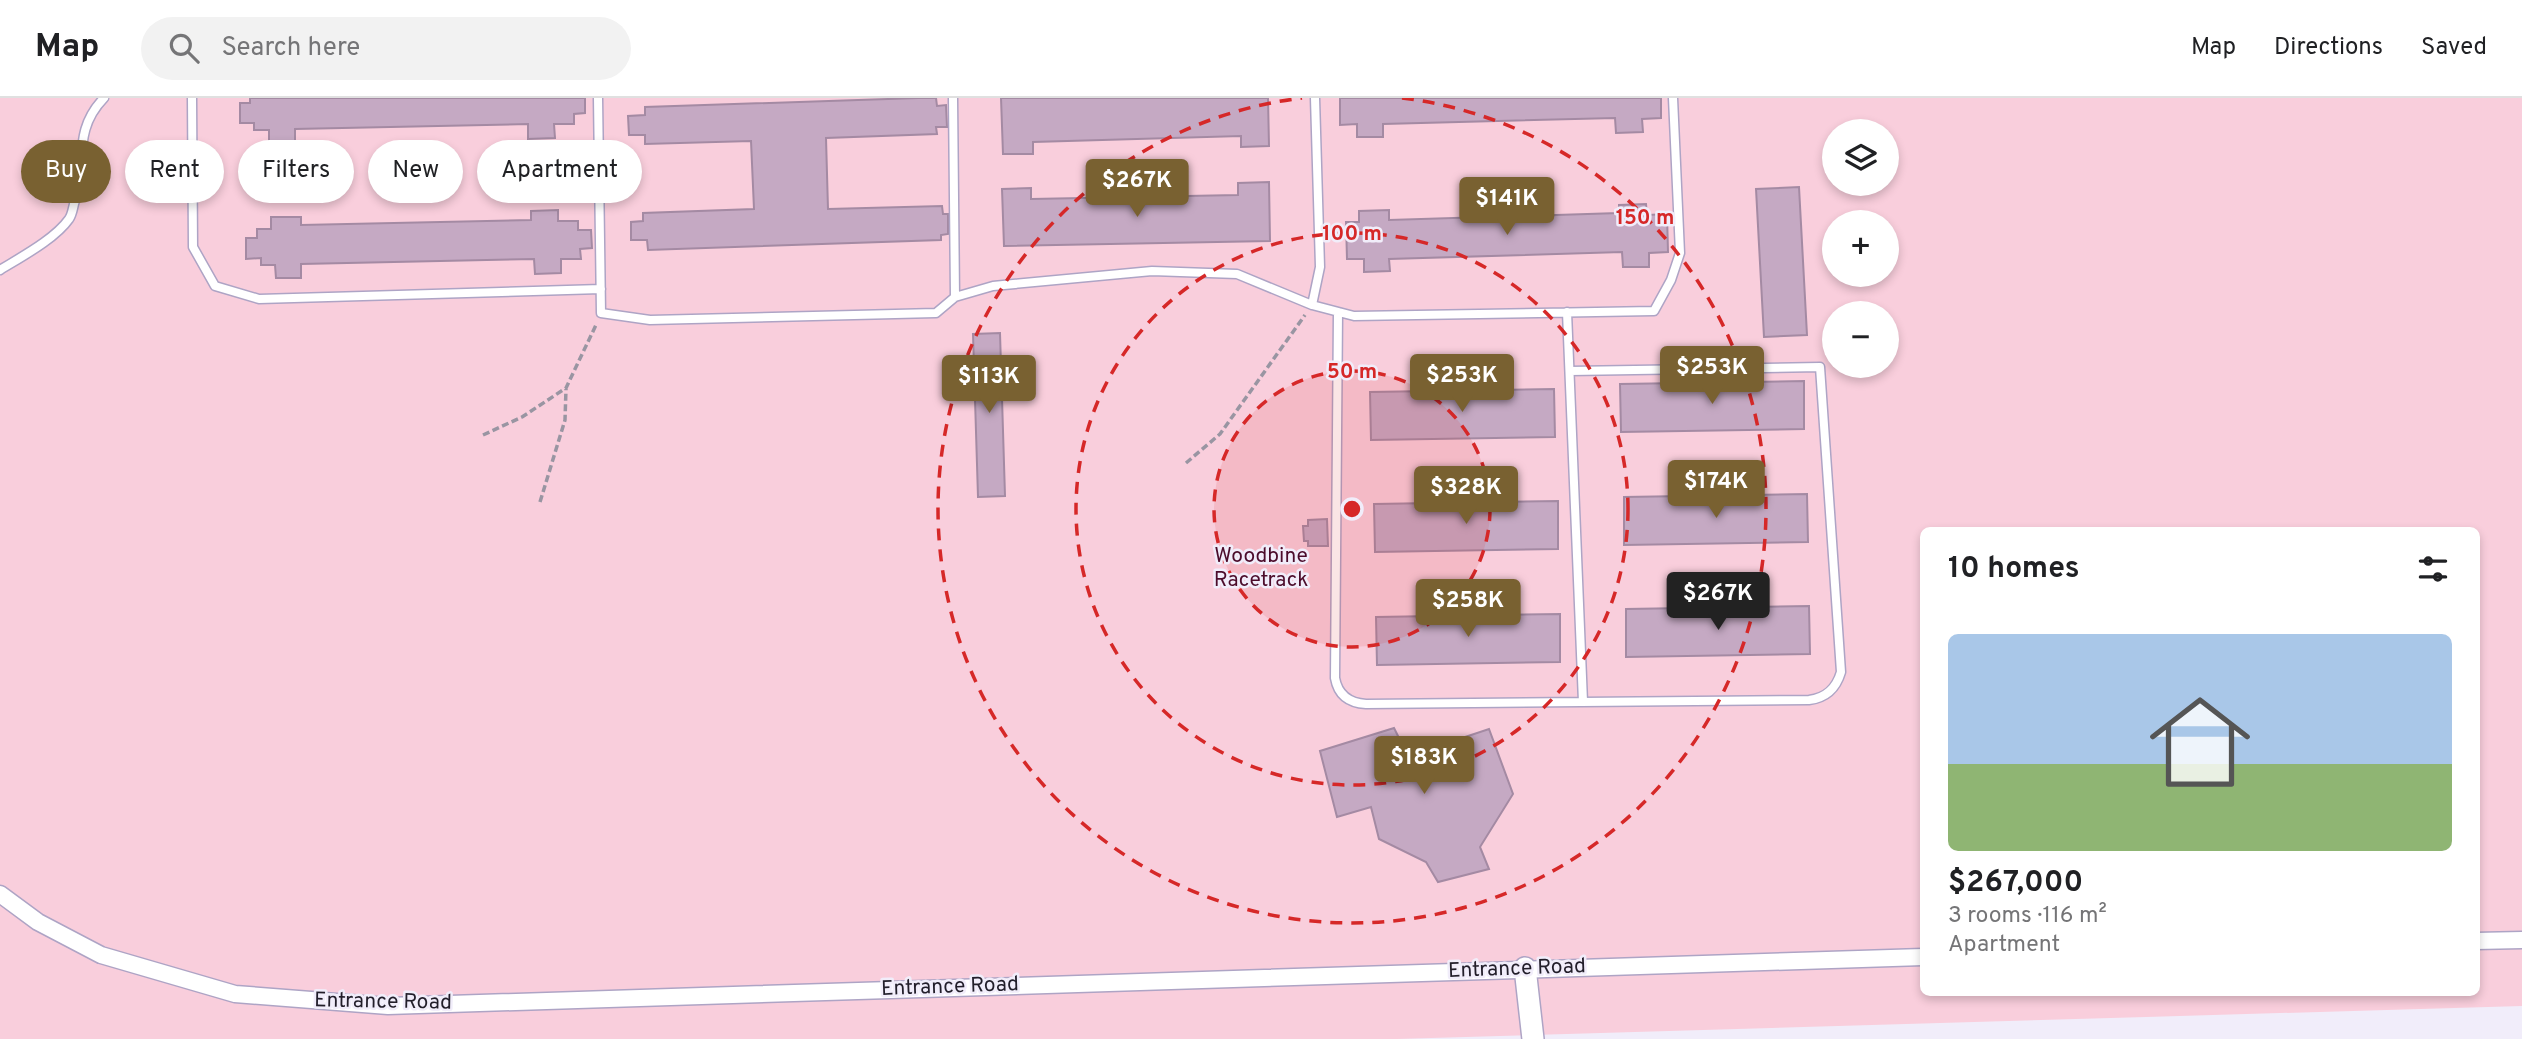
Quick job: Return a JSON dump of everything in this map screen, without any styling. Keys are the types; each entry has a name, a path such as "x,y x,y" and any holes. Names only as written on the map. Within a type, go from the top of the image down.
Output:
{"street":[{"name":"Entrance Road","path":"0,894 38,922 101,955 235,995 388,1006 1920,957"},
{"path":"2480,941 2522,940"},
{"path":"1525,968 1533,1039"}],"lane":[{"path":"0,270 47,240 69,219 79,192 82,139 91,111 104,98"},
{"path":"192,98 194,247 215,286 259,299 601,289"},
{"path":"598,98 601,313 650,320 936,313 955,297 993,286 1152,271 1237,274 1312,306 1354,316 1654,311 1671,280 1680,253 1673,98"},
{"path":"953,98 955,297"},
{"path":"1312,306 1320,267 1315,98"},
{"path":"1338,312 1335,678 1336,687 1348,700 1366,705 1818,699 1834,689 1841,672 1820,368 1570,371"},
{"path":"1567,312 1583,702"}],"path":[{"path":"1186,463 1220,434 1312,306"},
{"path":"540,502 565,420 566,388 601,313"},
{"path":"483,435 522,417 566,388"}],"green space":[{"name":"Woodbine Racetrack","path":"0,98 2522,98 2522,1006 1397,1039 0,1039"}],"building":[{"path":"250,98 585,98 585,113 574,114 574,124 554,124 555,138 528,139 528,124 295,129 295,140 269,140 269,130 254,130 254,123 240,123 240,103 250,103"},
{"path":"936,98 937,106 946,105 947,127 936,127 937,134 826,138 828,209 942,206 943,214 948,214 948,234 941,235 941,240 648,250 647,240 631,240 631,222 643,221 643,213 754,209 751,141 645,144 645,135 629,135 628,116 645,115 645,107"},
{"path":"1001,98 1268,98 1269,146 1241,147 1241,136 1033,142 1033,154 1003,154"},
{"path":"1340,98 1661,98 1661,118 1642,119 1643,132 1616,133 1615,118 1383,124 1383,137 1357,137 1357,124 1340,125"},
{"path":"1269,182 1270,241 1004,246 1002,189 1031,188 1031,199 1238,195 1238,183"},
{"path":"1799,187 1807,335 1764,337 1756,189"},
{"path":"1646,204 1647,215 1667,214 1668,252 1649,253 1649,267 1623,267 1622,252 1389,259 1390,271 1364,272 1364,259 1347,259 1346,222 1359,222 1359,211 1389,210 1389,220 1619,213 1619,205"},
{"path":"558,210 558,221 578,221 578,230 591,230 592,248 580,249 581,259 561,259 561,273 535,274 534,259 301,264 301,278 276,278 275,265 261,265 261,258 246,259 246,238 257,238 257,229 271,229 271,217 301,217 301,225 531,220 531,211"},
{"path":"1000,333 1005,496 978,497 973,334"},
{"path":"1804,381 1804,429 1621,432 1620,384"},
{"path":"1554,389 1555,437 1371,440 1370,392"},
{"path":"1807,494 1808,542 1624,545 1624,497"},
{"path":"1558,501 1558,549 1375,552 1374,504"},
{"path":"1327,519 1328,546 1308,546 1308,541 1304,541 1303,526 1308,526 1308,520"},
{"path":"1809,606 1810,654 1626,657 1626,609"},
{"path":"1560,614 1560,662 1377,665 1376,617"},
{"path":"1394,728 1408,756 1489,729 1513,794 1480,847 1489,869 1438,882 1426,862 1379,839 1371,807 1337,817 1320,751"}]}
